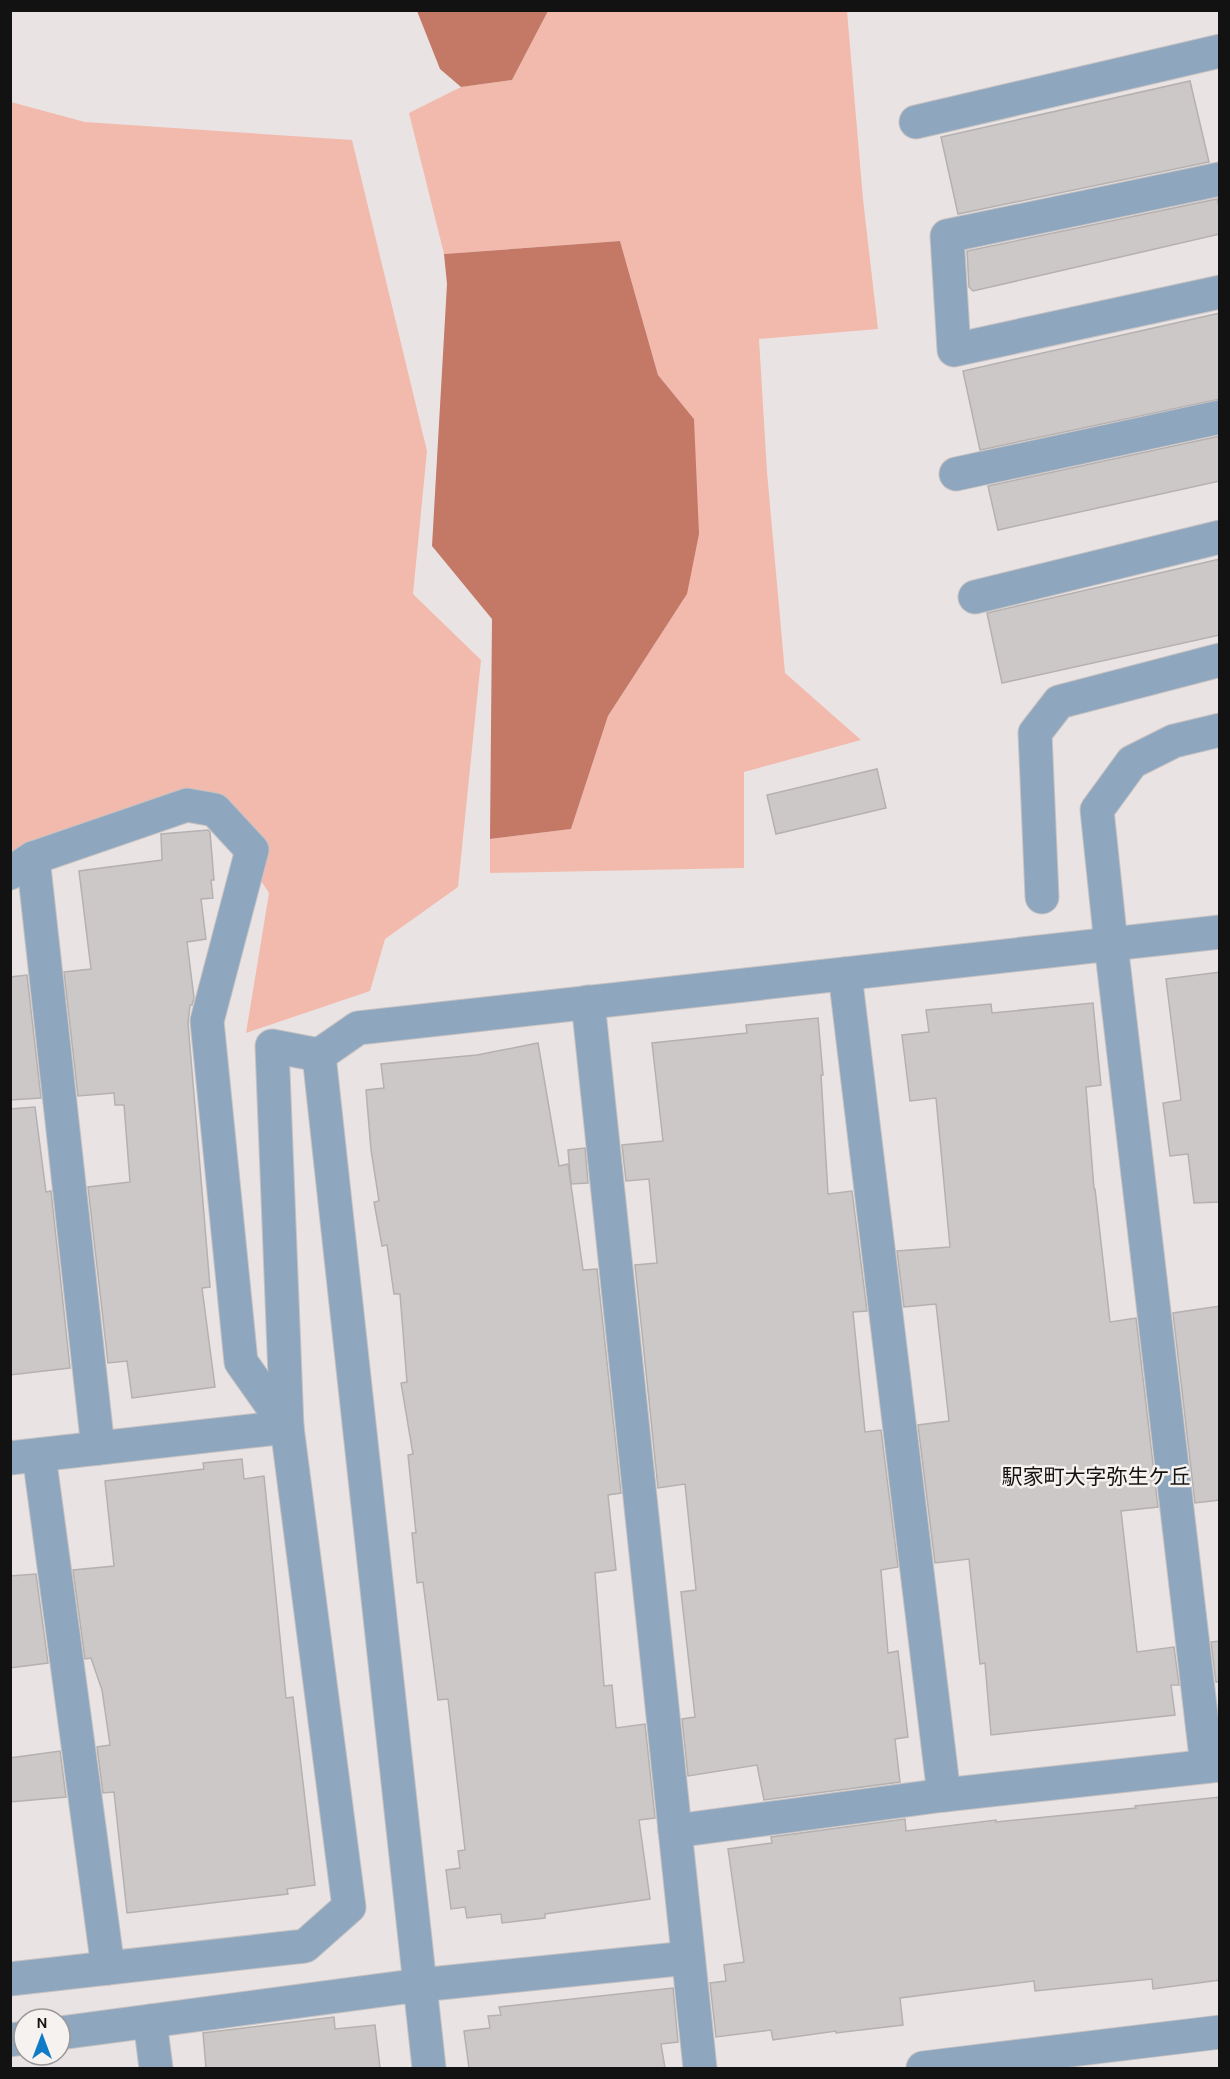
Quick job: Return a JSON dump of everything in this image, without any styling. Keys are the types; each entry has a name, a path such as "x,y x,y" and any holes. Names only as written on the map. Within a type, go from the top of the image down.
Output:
{"street":[{"path":"916,122 1220,51"},
{"path":"1220,179 947,236 954,350 1220,292"},
{"path":"956,474 1220,417"},
{"path":"975,597 1220,537"},
{"path":"1042,897 1035,733 1059,702 1220,660"},
{"path":"675,1831 944,1795 1214,1765 1111,944 1097,810 1132,762 1174,741 1220,730"},
{"path":"98,1448 22,866 187,805 215,810 252,850 207,1021 241,1362 286,1427"},
{"path":"10,1979 305,1946 349,1907 286,1427 272,1047 319,1056 358,1028 1220,932"},
{"path":"844,974 944,1795"},
{"path":"588,1002 700,2068"},
{"path":"319,1056 429,2068"},
{"path":"108,1968 25,1456 286,1427"},
{"path":"72,2031 420,1985 688,1958"},
{"path":"150,2021 156,2068"},
{"path":"923,2068 967,2066 1220,2032"}],"shaded area":[{"path":"417,11 548,11 512,80 461,87 440,69"},
{"path":"548,11 847,11 863,199 878,329 759,339 767,472 785,673 861,740 744,772 744,868 490,873 490,839 571,829 608,716 687,594 694,419 658,375 620,241 444,254 409,113 461,87 512,80"},
{"path":"11,102 85,122 352,140 427,451 413,594 481,660 458,887 385,939 370,991 246,1033 269,893 215,811 11,865"},
{"path":"620,241 658,375 694,419 699,534 687,594 608,716 571,829 490,839 492,619 432,546 447,284 444,254"}],"building":[{"path":"1190,81 1209,162 958,214 941,137"},
{"path":"1217,199 1220,210 1220,234 973,291 969,287 967,251"},
{"path":"1220,313 1220,399 980,450 963,371"},
{"path":"1220,436 1220,481 998,530 988,486"},
{"path":"1220,559 1220,635 1002,683 987,613"},
{"path":"877,769 886,808 776,834 767,795"},
{"path":"208,830 214,880 211,880 213,898 201,899 206,939 187,942 194,998 190,1005 188,1023 210,1287 202,1288 215,1387 132,1398 127,1361 108,1363 88,1187 130,1182 124,1105 115,1105 114,1093 78,1096 64,972 91,969 79,871 162,860 161,834"},
{"path":"1220,972 1220,1202 1194,1203 1188,1154 1170,1156 1163,1103 1181,1100 1166,979"},
{"path":"27,975 41,1098 10,1100 10,977"},
{"path":"1093,1003 1101,1085 1086,1087 1094,1189 1110,1322 1136,1318 1158,1507 1121,1511 1137,1652 1174,1647 1179,1685 1171,1685 1175,1715 991,1735 985,1663 980,1664 969,1559 935,1563 918,1425 949,1421 936,1304 904,1307 897,1251 950,1247 936,1098 910,1101 902,1035 929,1032 926,1010 991,1004 992,1013"},
{"path":"818,1018 828,1194 852,1191 867,1311 853,1312 865,1432 881,1430 898,1567 881,1570 888,1653 898,1651 908,1737 895,1739 900,1782 764,1800 757,1765 688,1776 682,1719 695,1717 681,1592 696,1590 685,1484 658,1488 635,1265 657,1263 649,1179 626,1181 622,1145 663,1141 652,1043 747,1033 746,1025"},
{"path":"538,1043 559,1166 568,1164 583,1270 597,1269 621,1493 608,1495 616,1570 595,1573 604,1686 612,1685 616,1728 645,1724 655,1818 639,1820 650,1899 545,1914 545,1918 502,1923 501,1914 467,1918 465,1907 451,1909 446,1870 460,1868 458,1851 465,1850 448,1699 438,1700 423,1582 417,1583 412,1533 416,1533 408,1455 413,1454 401,1383 407,1382 400,1294 394,1294 387,1245 382,1246 374,1202 379,1201 371,1150 366,1090 384,1088 381,1064 477,1055"},
{"path":"35,1107 46,1192 51,1191 70,1368 10,1375 10,1109"},
{"path":"585,1148 588,1183 571,1184 568,1150"},
{"path":"1220,1306 1220,1500 1195,1503 1173,1313"},
{"path":"242,1459 244,1479 264,1476 286,1698 293,1697 315,1885 287,1889 288,1894 127,1913 114,1792 103,1793 97,1747 110,1745 102,1690 91,1658 85,1659 73,1570 114,1566 105,1481 204,1469 203,1463"},
{"path":"36,1574 48,1663 10,1668 10,1576"},
{"path":"1220,1641 1220,1682 1216,1682 1211,1642"},
{"path":"60,1751 66,1797 10,1802 10,1758"},
{"path":"1220,1797 1220,1980 1153,1989 1152,1979 1035,1991 1034,1981 900,1998 903,2025 773,2040 771,2030 716,2037 710,1983 726,1981 724,1965 744,1962 728,1849 772,1843 771,1837 905,1819 906,1831 996,1820 996,1822 1136,1808 1135,1806"},
{"path":"673,1988 678,2042 661,2044 665,2068 469,2068 464,2031 490,2028 488,2016 501,2015 499,2007"},
{"path":"334,2017 335,2029 375,2025 380,2068 206,2068 203,2033"}],"district":[{"name":"駅家町大字弥生ケ丘","path":"1096,1477"}]}
